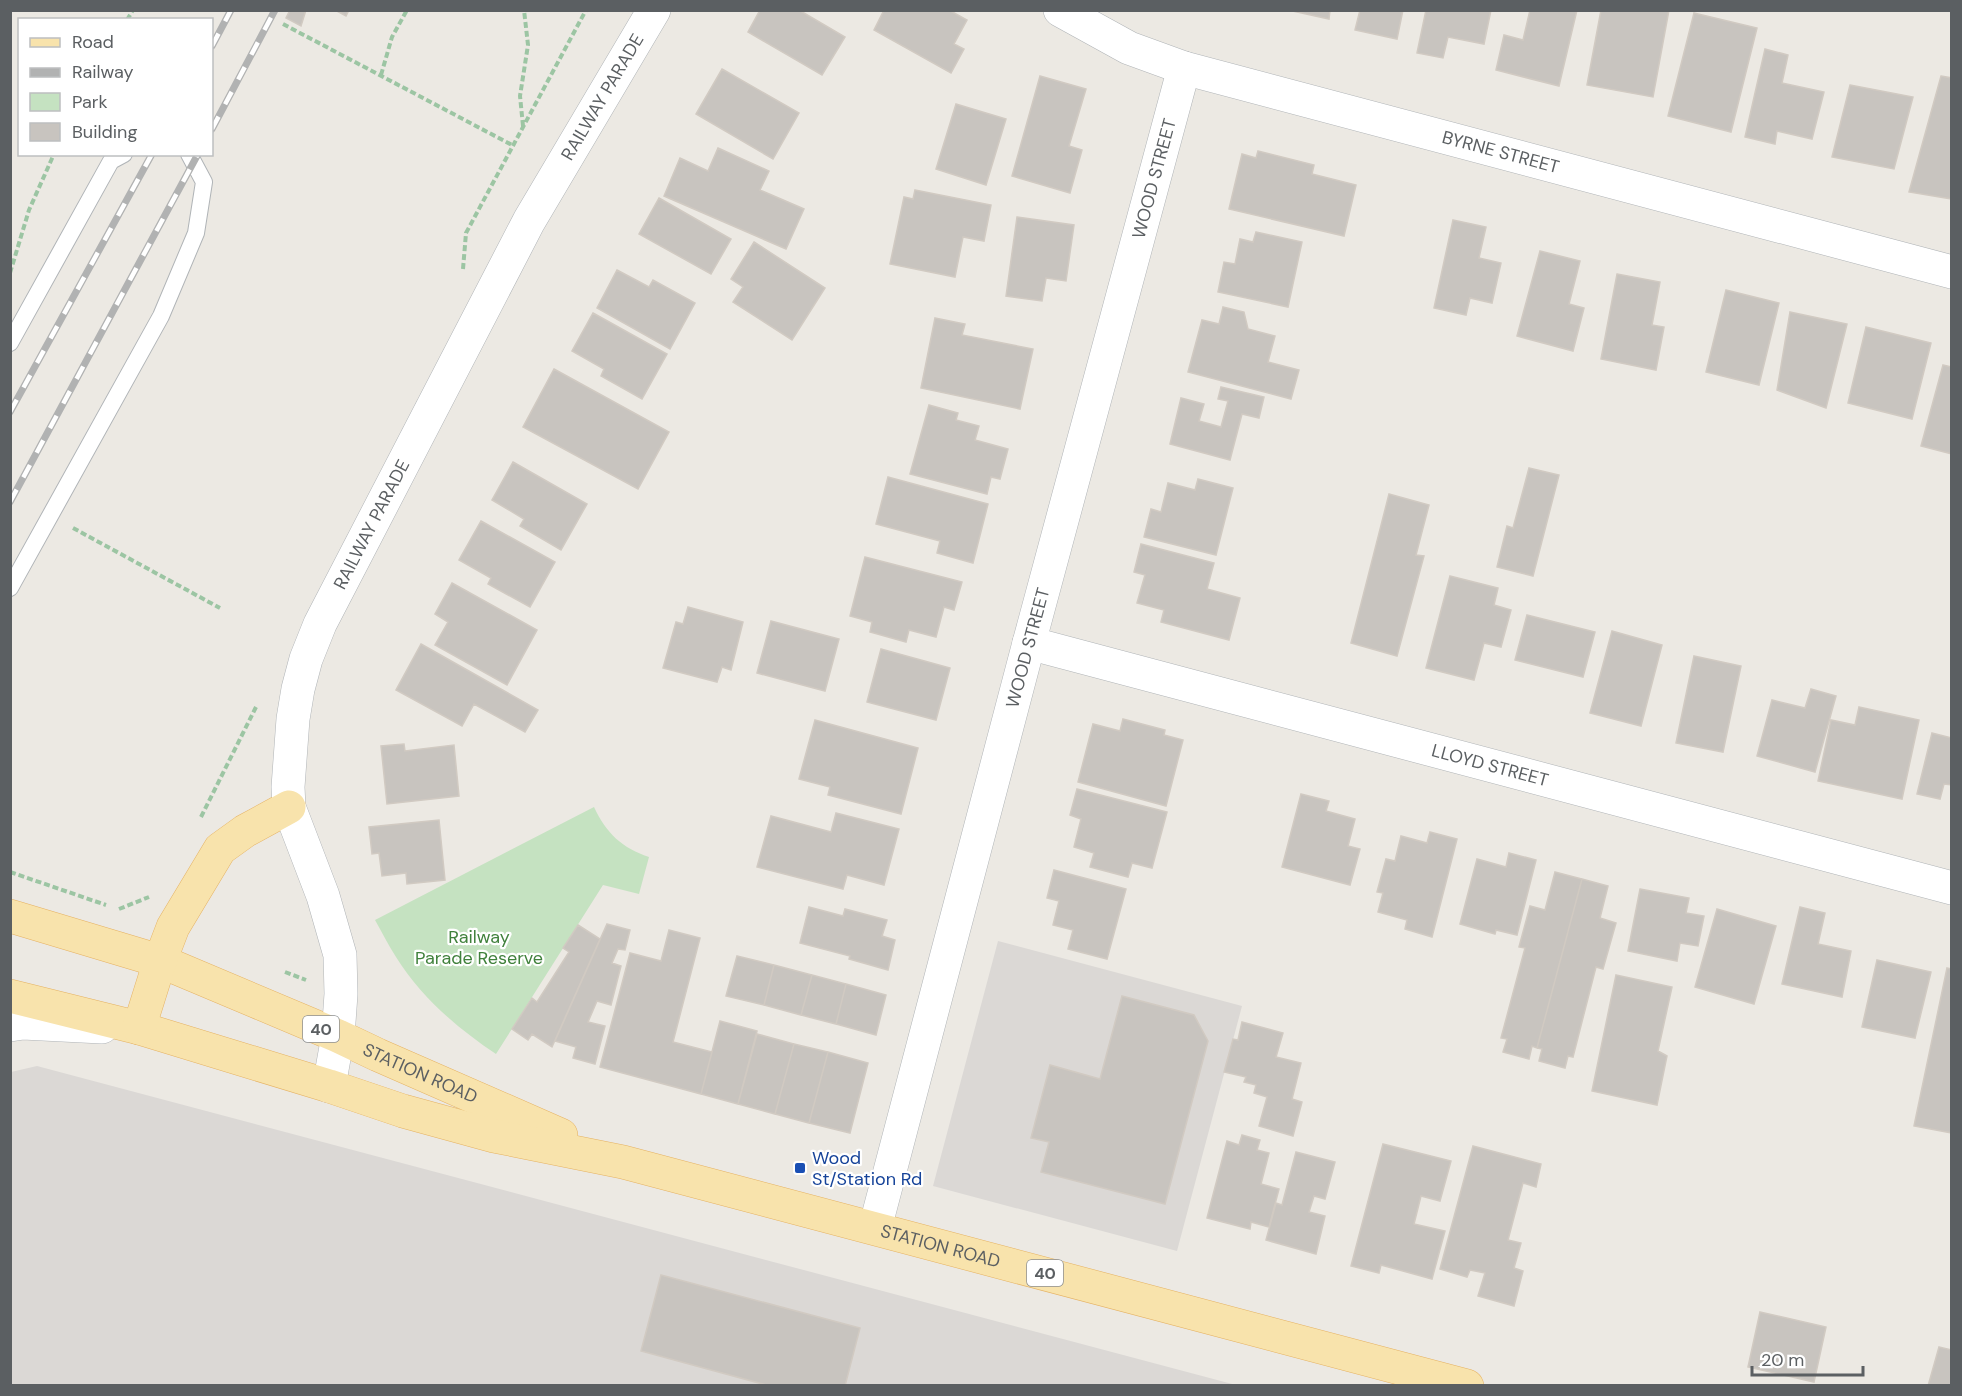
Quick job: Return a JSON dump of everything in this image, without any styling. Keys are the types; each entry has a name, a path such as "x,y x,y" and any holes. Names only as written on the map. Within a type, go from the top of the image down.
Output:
{"main road":[{"path":"139,1028 173,927 220,849 245,831 289,807"},
{"name":"STATION ROAD","path":"10,916 160,961 338,1036 623,1162"},
{"name":"STATION ROAD","path":"10,996 139,1028 403,1111 494,1136 623,1162 1467,1386"}],"street":[{"name":"RAILWAY PARADE","path":"329,1086 338,1036 341,994 340,955 323,896 289,807 288,787 293,719 306,659 320,624 529,220 654,10"},
{"name":"BYRNE STREET","path":"1060,10 1128,48 1184,68 1952,272"},
{"name":"WOOD STREET","path":"875,1228 1184,68"},
{"name":"LLOYD STREET","path":"1029,643 1952,888"},
{"path":"10,1025 23,1023 139,1028"}],"lane":[{"path":"10,343 111,161 120,156"},
{"path":"10,588 161,316 196,233 204,182 190,156"}],"path":[{"path":"381,75 392,37 406,10"},
{"path":"523,126 520,96 528,45 524,10"},
{"path":"484,196 586,10"},
{"path":"283,24 512,145"},
{"path":"10,273 29,210 53,156"},
{"path":"51,515 220,608"}],"shaded area":[{"path":"998,941 1242,1006 1177,1251 933,1186"},
{"path":"37,1066 1236,1385 11,1386 11,1072"}],"green space":[{"name":"Railway Parade Reserve","path":"594,807 604,825 616,838 631,849 649,857 639,894 603,885 496,1054 467,1034 428,998 406,972 375,920"}],"building":[{"path":"290,10 306,10 301,26 286,18"},
{"path":"335,10 349,10 346,16"},
{"path":"760,10 799,10 845,37 822,75 748,32"},
{"path":"884,10 949,10 967,20 954,44 964,49 951,73 874,30"},
{"path":"1288,10 1330,10 1329,19"},
{"path":"1360,10 1403,10 1397,39 1355,30"},
{"path":"1426,10 1491,10 1484,44 1448,37 1443,58 1417,53"},
{"path":"1530,10 1577,10 1559,86 1496,70 1504,35 1523,40"},
{"path":"1601,10 1669,10 1653,97 1587,85"},
{"path":"1694,13 1757,28 1731,132 1668,116"},
{"path":"1765,49 1788,55 1782,83 1824,92 1812,139 1777,131 1775,144 1745,137"},
{"path":"722,69 799,113 773,159 696,114"},
{"path":"1040,76 1086,89 1069,146 1082,150 1070,193 1012,176"},
{"path":"1941,76 1952,78 1952,199 1909,192"},
{"path":"1850,85 1913,97 1894,169 1832,157"},
{"path":"956,104 1006,119 986,185 936,169"},
{"path":"718,148 769,171 760,190 804,209 786,249 664,196 680,158 708,171"},
{"path":"1258,151 1314,165 1312,174 1356,185 1344,236 1229,209 1242,154 1256,158"},
{"path":"915,190 991,205 984,241 963,237 955,277 890,264 904,197 913,199"},
{"path":"659,198 731,239 711,274 639,234"},
{"path":"1017,217 1074,225 1066,281 1046,278 1042,301 1006,296"},
{"path":"1453,220 1486,227 1479,258 1501,263 1492,303 1470,298 1466,315 1434,308"},
{"path":"1256,232 1302,242 1288,307 1218,292 1224,262 1235,264 1240,239 1253,242"},
{"path":"754,242 825,288 792,340 733,302 743,287 731,279"},
{"path":"1540,251 1580,261 1569,304 1584,308 1573,351 1517,336"},
{"path":"617,270 649,287 653,280 695,303 670,349 597,308"},
{"path":"1617,274 1660,282 1652,325 1664,327 1656,370 1601,359"},
{"path":"1726,290 1779,303 1759,385 1706,372"},
{"path":"1223,307 1244,312 1248,329 1275,336 1268,362 1299,370 1291,399 1188,372 1202,320 1219,324"},
{"path":"1790,312 1847,324 1826,408 1777,390"},
{"path":"593,313 667,354 642,399 601,376 604,369 572,351"},
{"path":"935,318 965,324 962,335 1033,349 1020,409 921,388"},
{"path":"1866,327 1931,343 1912,419 1848,403"},
{"path":"1943,365 1952,367 1952,454 1921,446"},
{"path":"554,369 669,432 638,489 523,427"},
{"path":"1221,387 1264,397 1259,418 1242,414 1230,460 1170,444 1181,398 1204,404 1199,421 1221,427 1228,401 1218,399"},
{"path":"929,405 958,413 956,420 979,426 975,440 1008,449 1000,479 991,477 987,494 910,474"},
{"path":"513,462 587,504 561,550 520,526 524,519 492,500"},
{"path":"1529,468 1559,475 1533,576 1497,567 1507,526 1513,528"},
{"path":"888,477 988,504 973,563 937,553 940,541 876,524"},
{"path":"1198,479 1233,488 1216,555 1144,537 1151,509 1161,512 1168,483 1195,490"},
{"path":"1389,494 1429,505 1416,555 1424,556 1397,656 1351,643"},
{"path":"481,521 555,562 530,607 488,584 491,578 459,560"},
{"path":"1141,544 1214,563 1207,589 1240,598 1229,640 1161,622 1164,610 1137,603 1145,575 1134,572"},
{"path":"865,557 962,582 954,610 944,607 936,637 909,630 906,642 870,632 872,622 850,616"},
{"path":"1450,576 1498,588 1494,605 1511,610 1501,647 1484,643 1474,680 1426,668"},
{"path":"452,583 537,630 507,685 435,645 448,622 435,614"},
{"path":"688,607 743,622 731,670 722,667 717,682 663,668 676,622 683,624"},
{"path":"1527,615 1595,632 1583,677 1515,660"},
{"path":"771,621 839,639 825,691 757,673"},
{"path":"1612,631 1662,645 1641,726 1590,713"},
{"path":"421,644 538,710 525,732 474,704 462,726 396,690"},
{"path":"881,649 950,668 936,720 867,702"},
{"path":"1694,656 1741,666 1723,752 1676,743"},
{"path":"1811,689 1836,696 1815,772 1757,756 1772,700 1805,708"},
{"path":"1859,707 1919,720 1902,799 1818,781 1831,720 1855,725"},
{"path":"1123,719 1165,730 1164,735 1183,740 1166,806 1078,782 1093,724 1120,731"},
{"path":"815,720 918,748 901,814 828,795 830,787 799,779"},
{"path":"1932,733 1952,738 1952,785 1944,784 1940,799 1917,794"},
{"path":"404,744 405,751 454,745 459,796 387,804 381,746"},
{"path":"1077,789 1167,812 1152,868 1132,863 1128,877 1090,867 1094,853 1074,847 1081,819 1070,815"},
{"path":"1301,794 1329,801 1326,811 1355,819 1348,846 1360,849 1350,885 1282,867"},
{"path":"836,813 899,829 884,885 847,875 843,889 757,867 771,816 831,832"},
{"path":"439,820 445,880 407,884 406,873 382,876 379,853 372,854 369,827"},
{"path":"1430,832 1457,839 1432,937 1405,929 1407,920 1378,912 1383,893 1377,892 1386,859 1395,861 1401,836 1427,843"},
{"path":"1509,853 1536,860 1517,935 1496,930 1495,934 1460,924 1477,859 1506,867"},
{"path":"1054,870 1126,889 1107,959 1068,949 1073,930 1053,925 1059,901 1047,898"},
{"path":"1555,872 1582,879 1537,1048 1532,1046 1529,1059 1503,1052 1507,1039 1501,1038 1525,948 1519,947 1530,906 1545,910"},
{"path":"1582,879 1608,886 1600,918 1616,923 1603,969 1596,967 1573,1057 1568,1056 1565,1068 1539,1061 1542,1049 1537,1048"},
{"path":"1640,889 1689,898 1686,913 1704,916 1698,946 1680,943 1677,961 1628,951"},
{"path":"809,907 843,916 845,909 887,920 882,936 895,940 888,970 849,959 850,956 800,943"},
{"path":"1800,907 1825,913 1818,944 1851,951 1842,997 1782,984"},
{"path":"1717,909 1776,926 1754,1004 1695,987"},
{"path":"607,924 630,930 625,950 618,949 612,963 621,966 611,1005 597,1001 588,1022 605,1026 595,1064 573,1058 576,1047 555,1041"},
{"path":"578,925 600,939 552,1047 532,1034 528,1040 512,1029 532,998 537,1002 569,952 563,948"},
{"path":"669,930 700,938 673,1042 712,1052 701,1094 600,1067 630,953 661,961"},
{"path":"737,956 774,965 764,1005 726,996"},
{"path":"1877,960 1931,972 1915,1038 1862,1027"},
{"path":"774,965 812,975 801,1015 764,1005"},
{"path":"1947,968 1952,969 1952,1133 1914,1126"},
{"path":"812,975 846,984 836,1024 801,1015"},
{"path":"1616,975 1672,987 1658,1051 1667,1056 1657,1105 1592,1091"},
{"path":"846,984 886,995 876,1035 836,1024"},
{"path":"1122,996 1194,1015 1208,1041 1165,1204 1041,1172 1049,1142 1031,1138 1050,1065 1100,1079"},
{"path":"720,1021 757,1031 738,1104 701,1094"},
{"path":"1242,1022 1283,1033 1276,1057 1301,1063 1292,1099 1302,1102 1293,1136 1259,1126 1267,1097 1254,1093 1256,1085 1244,1082 1246,1077 1224,1072 1233,1039 1238,1040"},
{"path":"757,1034 794,1044 775,1114 738,1104"},
{"path":"794,1044 828,1052 809,1123 775,1114"},
{"path":"828,1052 868,1063 850,1133 809,1123"},
{"path":"1242,1135 1260,1140 1257,1150 1269,1153 1261,1184 1279,1189 1269,1227 1251,1222 1250,1229 1207,1218 1227,1141 1239,1145"},
{"path":"1383,1144 1451,1161 1440,1201 1421,1196 1414,1224 1445,1231 1432,1279 1381,1265 1379,1273 1351,1266"},
{"path":"1473,1146 1541,1164 1536,1187 1523,1183 1508,1240 1521,1243 1514,1268 1523,1271 1514,1306 1478,1296 1485,1273 1470,1270 1467,1277 1440,1269"},
{"path":"1296,1152 1335,1162 1325,1199 1314,1196 1309,1212 1325,1216 1316,1254 1266,1240 1276,1203 1282,1205"},
{"path":"661,1275 860,1328 845,1386 770,1386 641,1351"},
{"path":"1760,1312 1826,1327 1814,1382 1748,1367"},
{"path":"1939,1347 1952,1350 1952,1386 1928,1386"}],"railway":[{"path":"213,44 231,10"},
{"path":"213,127 275,10"},
{"path":"10,412 151,156"},
{"path":"10,502 197,156"}],"place":[{"name":"Wood St/Station Rd","path":"800,1168"}]}
